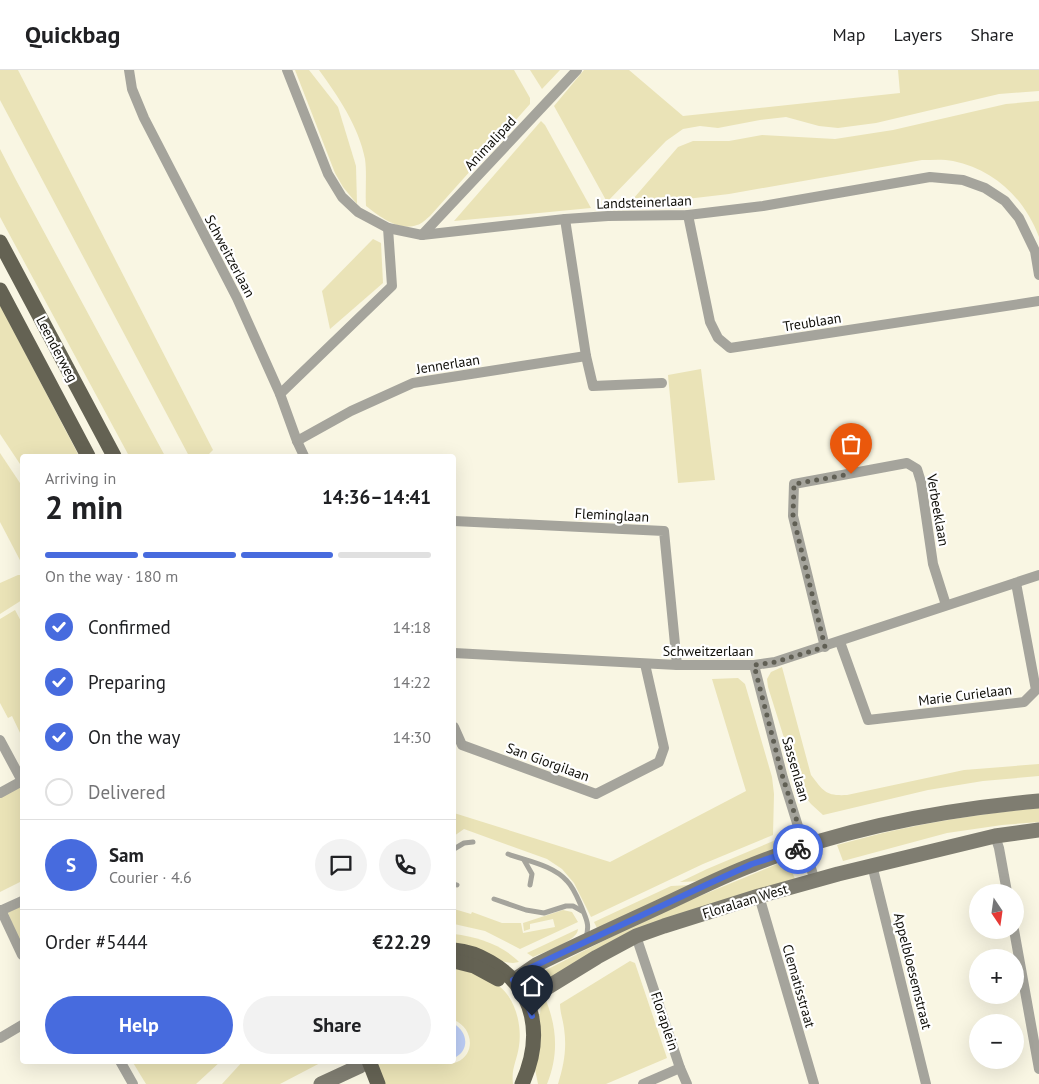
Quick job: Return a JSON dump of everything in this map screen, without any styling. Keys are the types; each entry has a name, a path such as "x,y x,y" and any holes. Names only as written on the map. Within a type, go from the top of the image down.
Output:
{"main road":[{"name":"Leenderweg","path":"0,242 113,454"},
{"name":"Leenderweg","path":"0,290 87,454"},
{"name":"Floralaan West","path":"508,979 526,974 530,968 752,864 805,846 875,826 930,814 1039,801"},
{"name":"Floralaan West","path":"528,1002 535,995 597,956 636,936 761,902 815,881 872,865 995,836 1039,830"},
{"path":"456,950 484,958 520,988 528,1002 534,1026 534,1046 525,1082"},
{"path":"456,961 467,963 495,976 508,979"},
{"path":"508,979 524,1020 525,1040 519,1072 525,1082"},
{"path":"321,1084 361,1064"},
{"path":"363,1064 367,1084"},
{"path":"364,1064 378,1084"}],"street":[{"name":"Schweitzerlaan","path":"129,70 132,89 144,118 237,298 280,394 303,454"},
{"name":"Landsteinerlaan","path":"287,70 328,174 342,197 358,212 388,228 422,235 565,219 608,216 688,215 763,206 930,177 963,180 985,188 1005,201 1020,218 1036,251 1039,275"},
{"name":"Animalipad","path":"422,235 577,70"},
{"name":"Treublaan","path":"688,215 710,322 718,338 730,348 1039,300"},
{"path":"565,219 586,356 593,386 662,384"},
{"path":"280,394 392,286 388,228"},
{"name":"Jennerlaan","path":"297,442 352,412 413,383 586,356"},
{"name":"Verbeeklaan","path":"825,647 793,516 794,484 907,463 917,469 933,564 946,605"},
{"name":"Fleminglaan","path":"456,521 664,531 677,665"},
{"name":"Schweitzerlaan","path":"456,653 645,664 754,665 775,662 825,647 1039,575"},
{"name":"Marie Curielaan","path":"840,642 868,720 1024,702 1036,690 1016,583"},
{"name":"San Giorgilaan","path":"456,732 462,745 596,794 659,762 664,748 645,664"},
{"name":"Sassenlaan","path":"754,665 783,778 815,881"},
{"path":"0,740 3,754 20,778"},
{"path":"0,792 20,782"},
{"path":"995,836 1006,884"},
{"name":"Appelbloesemstraat","path":"872,865 926,1084"},
{"path":"20,902 0,911 20,951"},
{"name":"Clematisstraat","path":"761,902 814,1084"},
{"name":"Floraplein","path":"636,936 680,1068 643,1084"},
{"path":"1016,939 1039,1069"},
{"path":"0,1038 20,1026"},
{"path":"122,1064 133,1084"},
{"path":"680,1068 687,1084"}],"lane":[{"path":"456,847 464,843 473,842"},
{"path":"508,854 550,869 567,881 578,899 589,925 584,942"},
{"path":"524,860 532,874 530,885"},
{"path":"494,899 544,913 566,906 573,906 583,911"}],"shaded area":[{"path":"0,70 18,70 213,450 209,454 188,454 0,100"},
{"path":"295,70 309,70 338,107 356,166 357,204 343,187 335,173"},
{"path":"319,70 514,70 530,98 530,104 430,216 422,223 410,227 396,225 366,206 366,165 358,135 347,112"},
{"path":"530,70 560,70 542,89"},
{"path":"584,70 629,70 683,116 900,93 898,70 1039,70 1039,91 999,94 876,123 838,128 819,126 786,117 718,128 700,126 683,129 666,141 607,202 554,106"},
{"path":"1039,101 1039,237 1025,210 1006,188 982,171 968,165 946,160 922,160 729,194 627,206 678,147 693,141 729,141 762,135 835,139 893,130 1006,104"},
{"path":"541,121 591,208 454,221"},
{"path":"0,149 164,454 128,454 0,217"},
{"path":"373,239 381,243 383,283 330,329 322,291"},
{"path":"0,305 78,454 20,454 20,464 0,434"},
{"path":"701,369 715,480 678,483 668,375"},
{"path":"0,453 20,483 20,560 0,522"},
{"path":"20,575 20,601 0,614 0,583"},
{"path":"15,610 20,619 20,733 12,716 8,718 0,703 0,619"},
{"path":"782,667 811,775 830,794 847,795 964,770 1039,764 1039,776 983,781 928,790 823,815 801,792 768,687 767,679 771,672"},
{"path":"738,678 745,684 772,777 774,794 773,835 703,864 591,917 574,883 562,869 547,859 464,829 456,835 456,814 610,862 746,791 712,679"},
{"path":"19,786 20,882 0,892 0,796"},
{"path":"1039,808 1039,822 947,833 843,861 837,845 937,822"},
{"path":"778,839 782,849 703,881 680,882 707,869"},
{"path":"787,860 795,879 716,903 550,980 544,971 688,901"},
{"path":"691,885 597,928 594,922 671,886"},
{"path":"20,905 20,942 8,913"},
{"path":"456,910 471,914 472,912 502,923 521,923 523,933 555,927 553,919 530,924 530,929 524,931 523,923 563,910 572,912 578,922 520,949 485,931 456,924"},
{"path":"578,929 573,938 560,946 533,957 527,953"},
{"path":"456,934 472,937 497,946 519,962 505,962 456,945"},
{"path":"630,961 635,963 667,1058 606,1084 558,1084 565,1049 564,1025 560,1004"},
{"path":"456,966 495,983 505,991 514,1005 520,1038 513,1073 513,1084 385,1084 376,1064 456,1064 468,1053 470,1047 468,1034 460,1023 456,1021"},
{"path":"545,998 552,1019 555,1051 547,1084 538,1084 535,1069 537,1014 540,1014 541,1004"},
{"path":"134,1064 218,1064 196,1084 146,1084"},
{"path":"240,1064 318,1064 280,1084 222,1084"}],"water":[{"path":"456,1025 462,1032 465,1041 463,1051 456,1057"}],"way so far":[{"path":"798,849 805,846 783,778 754,665 775,662 825,647 793,516 794,484 851,474"}],"route":[{"path":"532,1016 525,997 513,980 526,974 530,968 752,864 798,849"}]}
